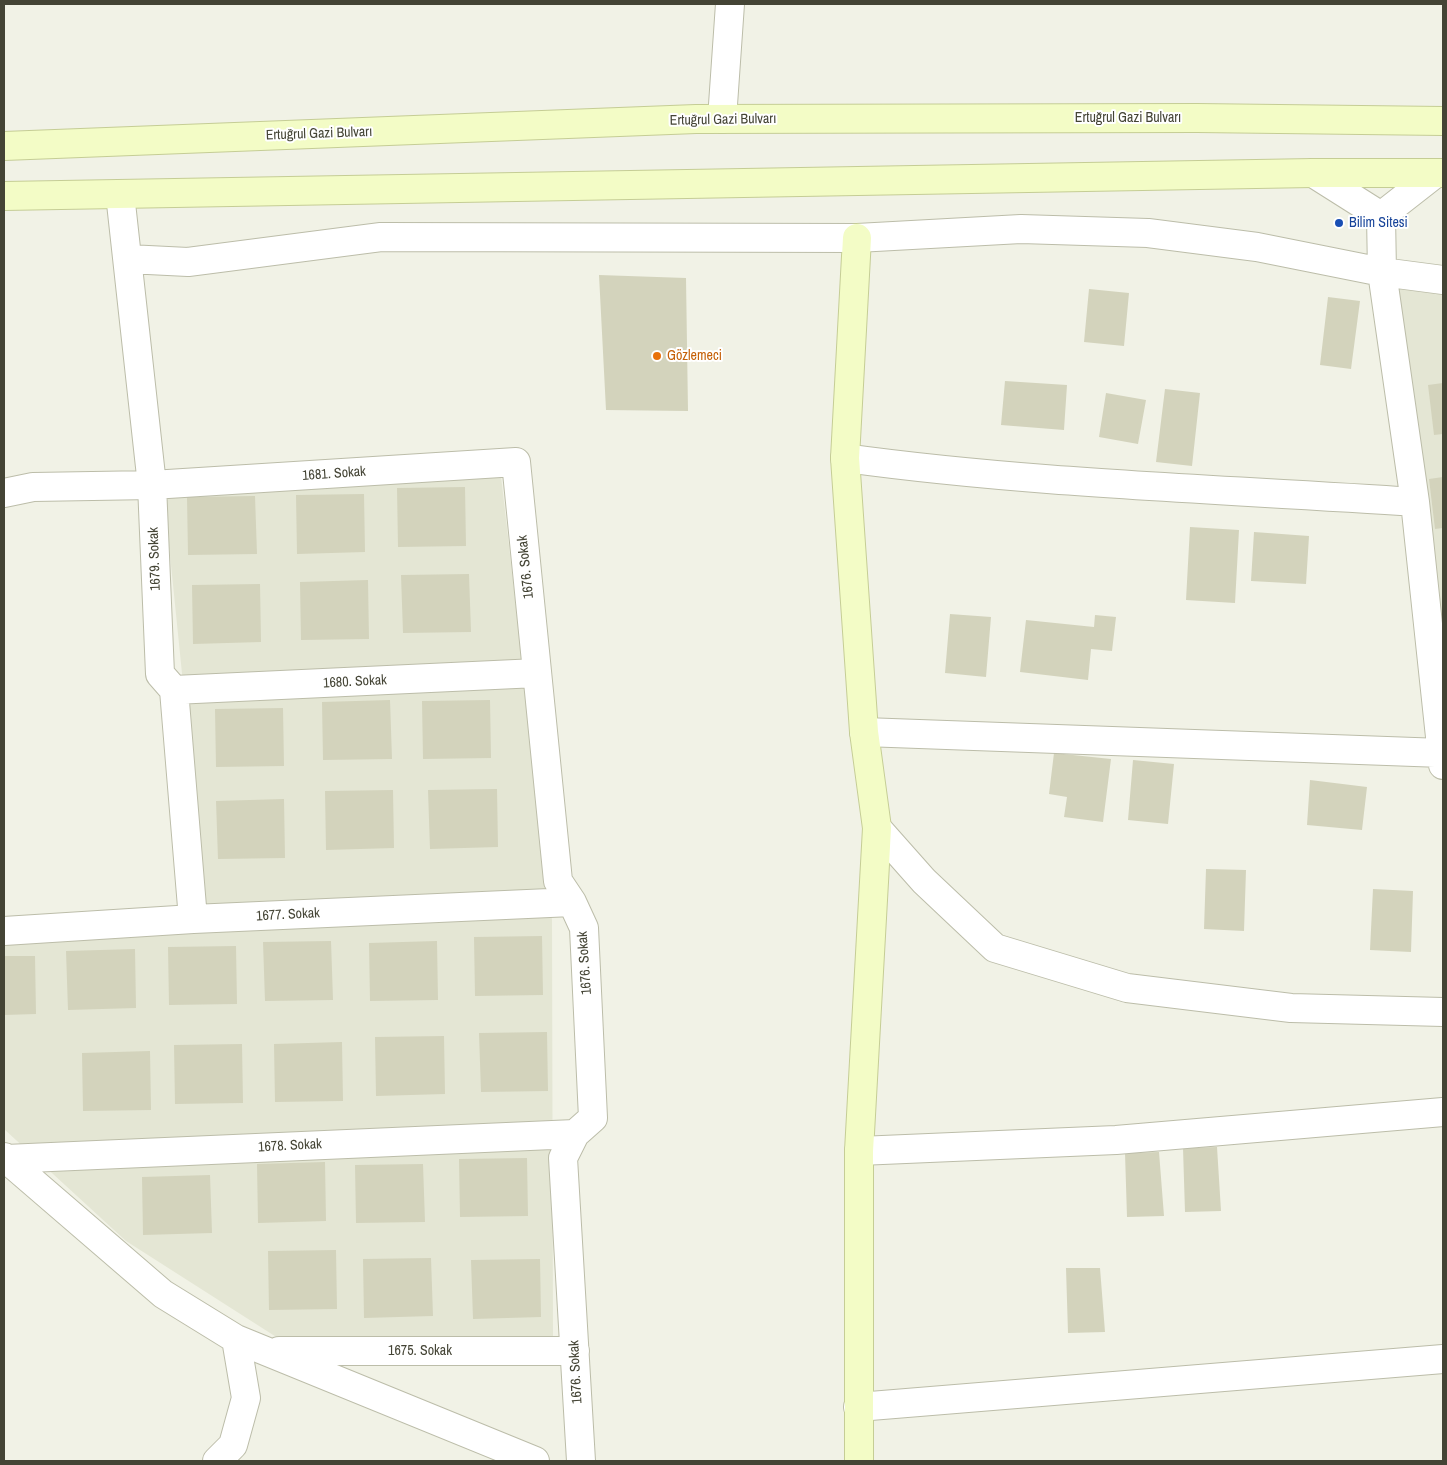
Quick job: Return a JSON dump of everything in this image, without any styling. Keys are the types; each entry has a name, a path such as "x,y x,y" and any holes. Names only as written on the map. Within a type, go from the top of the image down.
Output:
{"main road":[{"name":"Ertuğrul Gazi Bulvarı","path":"4,146 722,119 1197,118 1443,121"},
{"path":"4,196 1313,173 1440,173"},
{"path":"857,238 845,458 864,732 877,828 859,1152 859,1461"}],"street":[{"path":"722,119 730,4"},
{"path":"1313,173 1381,216"},
{"path":"1381,216 1440,173"},
{"name":"1679. Sokak","path":"120,194 152,486 160,674 174,690"},
{"path":"864,732 1442,759 1433,581 1415,502 1382,272 1381,216"},
{"path":"128,259 188,262 381,236 857,238 1021,229 1148,234 1256,247 1382,272 1443,280"},
{"path":"845,458 990,476 1415,502"},
{"name":"1681. Sokak","path":"4,493 33,486 152,486 516,462"},
{"name":"1676. Sokak","path":"516,462 558,881 572,902 584,928 593,1118 575,1134 564,1158 581,1461"},
{"name":"1680. Sokak","path":"174,690 537,673"},
{"path":"174,690 194,919"},
{"path":"877,828 924,881 995,948 1127,988 1291,1008 1443,1012"},
{"name":"1677. Sokak","path":"4,931 194,919 572,902"},
{"path":"859,1152 1116,1140 1443,1112"},
{"name":"1678. Sokak","path":"5,1158 575,1134"},
{"path":"5,1158 163,1294 236,1339 535,1461"},
{"path":"217,1461 233,1445 246,1398 236,1339"},
{"name":"1675. Sokak","path":"265,1352 575,1351"},
{"path":"858,1407 1443,1359"}],"shaded area":[{"path":"1394,283 1443,290 1443,682"},
{"path":"501,476 552,920 553,1340 281,1340 126,1241 4,1129 4,943 198,931 205,900 164,496"}],"building":[{"path":"599,275 686,278 688,411 606,410"},
{"path":"1089,289 1129,293 1124,346 1084,342"},
{"path":"1328,297 1360,301 1351,369 1320,365"},
{"path":"1005,381 1067,385 1064,430 1001,425"},
{"path":"1443,383 1443,434 1434,435 1428,385"},
{"path":"1165,389 1200,393 1192,466 1156,462"},
{"path":"1106,393 1146,400 1138,444 1099,437"},
{"path":"1443,477 1443,528 1435,529 1429,479"},
{"path":"465,487 466,546 398,547 397,488"},
{"path":"364,494 365,552 297,554 296,495"},
{"path":"255,496 257,554 188,555 187,497"},
{"path":"1190,527 1239,530 1235,603 1186,600"},
{"path":"1254,532 1309,536 1306,584 1251,581"},
{"path":"469,574 471,632 403,633 401,575"},
{"path":"368,580 369,639 301,640 300,582"},
{"path":"260,584 261,642 193,644 192,585"},
{"path":"950,614 991,617 986,677 945,673"},
{"path":"1095,615 1116,617 1112,651 1091,649 1088,680 1020,672 1026,620 1094,627"},
{"path":"390,700 392,759 323,760 322,702"},
{"path":"490,700 491,758 423,759 422,701"},
{"path":"283,708 284,766 216,767 215,709"},
{"path":"1054,753 1111,759 1103,822 1064,817 1067,797 1049,794"},
{"path":"1133,760 1174,764 1168,824 1128,820"},
{"path":"1310,780 1367,787 1362,830 1307,825"},
{"path":"497,789 498,847 430,849 428,790"},
{"path":"393,790 394,848 326,850 325,791"},
{"path":"284,799 285,858 218,859 216,801"},
{"path":"1206,869 1246,870 1244,931 1204,929"},
{"path":"1373,889 1413,891 1411,952 1370,950"},
{"path":"542,936 543,995 475,996 474,937"},
{"path":"331,941 333,1000 265,1001 263,942"},
{"path":"437,941 438,1000 370,1001 369,943"},
{"path":"236,946 237,1004 169,1005 168,947"},
{"path":"135,949 136,1008 68,1010 66,951"},
{"path":"4,956 35,956 36,1014 4,1015"},
{"path":"547,1032 548,1091 481,1092 479,1033"},
{"path":"444,1036 445,1094 376,1096 375,1037"},
{"path":"342,1042 343,1101 275,1102 274,1044"},
{"path":"242,1044 243,1103 175,1104 174,1045"},
{"path":"150,1051 151,1110 83,1111 82,1053"},
{"path":"1217,1147 1221,1211 1185,1212 1183,1148"},
{"path":"1159,1152 1164,1216 1127,1217 1125,1153"},
{"path":"527,1158 528,1216 460,1217 459,1159"},
{"path":"325,1162 326,1221 258,1223 257,1164"},
{"path":"423,1164 425,1222 356,1223 355,1165"},
{"path":"210,1175 212,1233 143,1235 142,1177"},
{"path":"336,1250 337,1309 269,1310 268,1251"},
{"path":"431,1258 433,1316 364,1318 363,1259"},
{"path":"540,1259 541,1317 473,1319 471,1260"},
{"path":"1066,1268 1100,1268 1105,1332 1068,1333"}],"place":[{"name":"Bilim Sitesi","path":"1339,223"},
{"name":"Gözlemeci","path":"657,356"}]}
